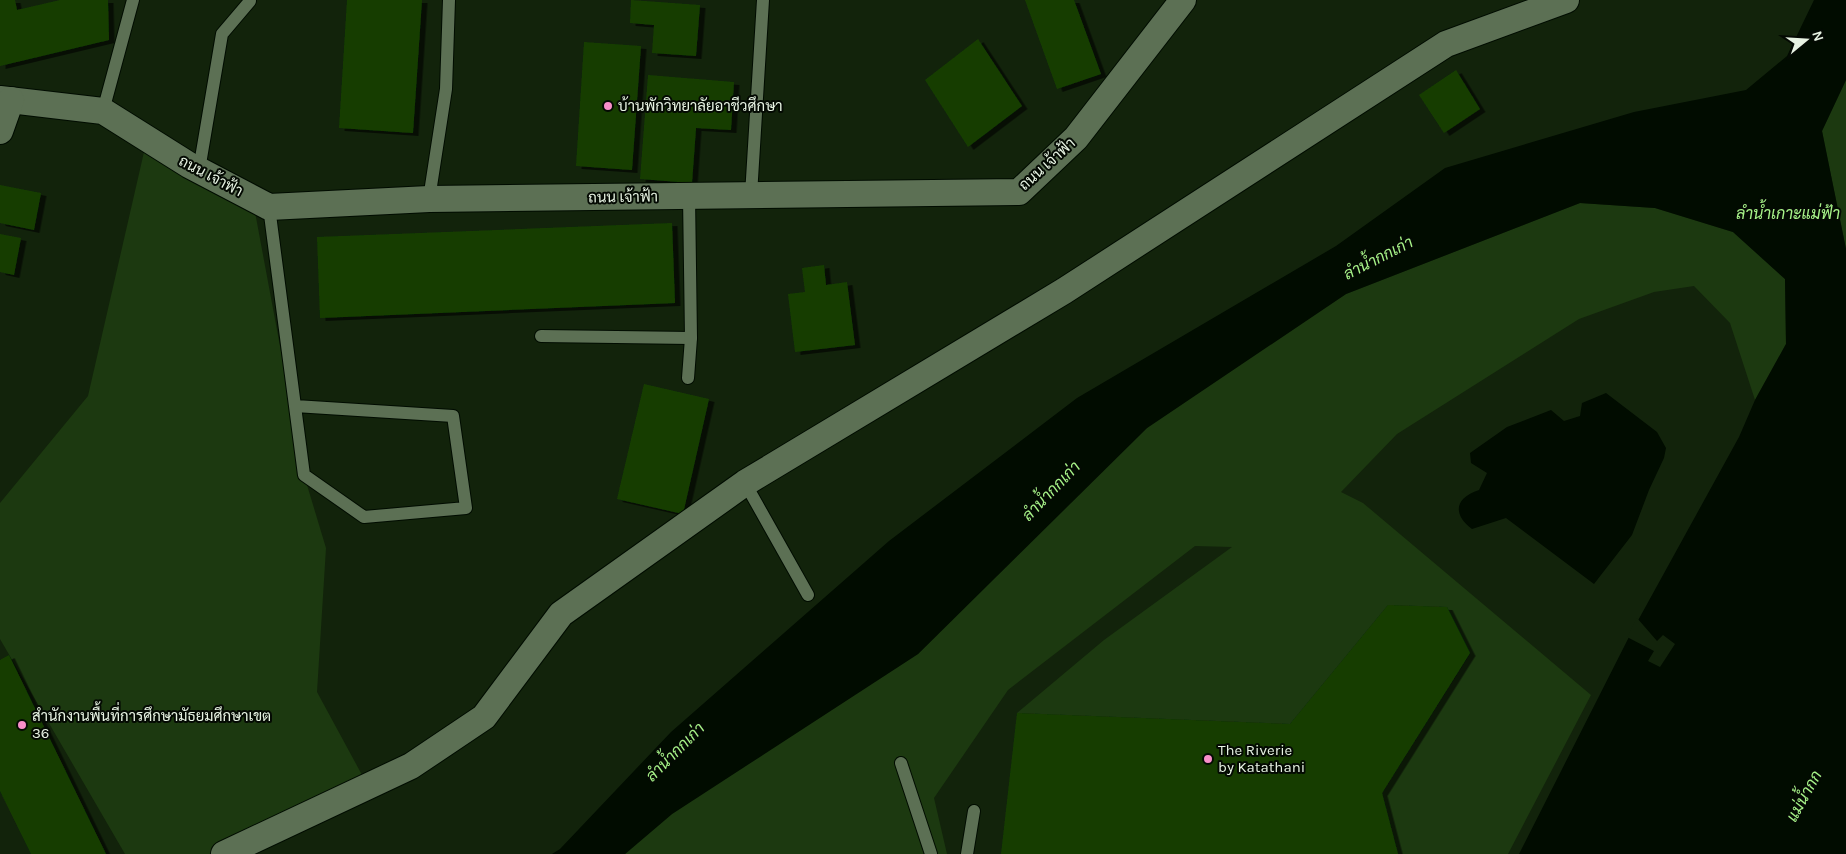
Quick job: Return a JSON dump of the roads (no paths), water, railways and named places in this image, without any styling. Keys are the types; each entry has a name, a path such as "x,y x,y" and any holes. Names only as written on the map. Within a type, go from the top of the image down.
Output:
{"street":[{"name":"ถนน เจ้าฟ้า","path":"6,100 103,111 199,170 270,207 429,199 1019,192 1076,138 1184,0"},
{"path":"224,854 411,766 484,717 560,614 744,484 1064,292 1446,44 1566,0"},
{"path":"0,131 6,100"}],"lane":[{"path":"103,111 133,0"},
{"path":"429,199 446,90 449,0"},
{"path":"751,195 763,0"},
{"path":"199,170 222,34 250,1"},
{"path":"688,378 691,338 689,196"},
{"path":"270,207 295,406 304,475 364,517 466,508 453,416 295,406"},
{"path":"541,336 691,338"},
{"path":"744,484 808,595"},
{"path":"901,763 931,854"},
{"path":"967,854 974,811"}],"water":[{"path":"1814,0 1846,0 1846,80 1822,131 1846,249 1846,854 1519,854 1630,635 1739,437 1755,400 1786,344 1785,279 1733,232 1655,208 1580,203 1346,294 1147,428 918,654 672,814 625,854 552,854 560,849 671,732 889,541 1077,398 1336,246 1445,168 1634,112 1746,90 1787,56"},
{"path":"1606,393 1657,432 1666,448 1664,458 1649,490 1632,535 1594,584 1506,518 1472,529 1461,518 1459,507 1461,502 1471,493 1479,490 1487,473 1471,463 1470,453 1507,427 1551,410 1564,421 1580,416 1582,403"}],"place":[{"name":"บ้านพักวิทยาลัยอาชีวศึกษา","path":"608,106"},
{"name":"สำนักงานพื้นที่การศึกษามัธยมศึกษาเขต 36","path":"22,725"},
{"name":"The Riverie by Katathani","path":"1208,759"}],"water label":[{"name":"ลำน้ำเกาะแม่ฟ้า","path":"1788,213"},
{"name":"ลำน้ำกกเก่า","path":"1378,258"},
{"name":"ลำน้ำกกเก่า","path":"1051,491"},
{"name":"ลำน้ำกกเก่า","path":"675,752"},
{"name":"แม่น้ำกก","path":"1804,796"}]}
